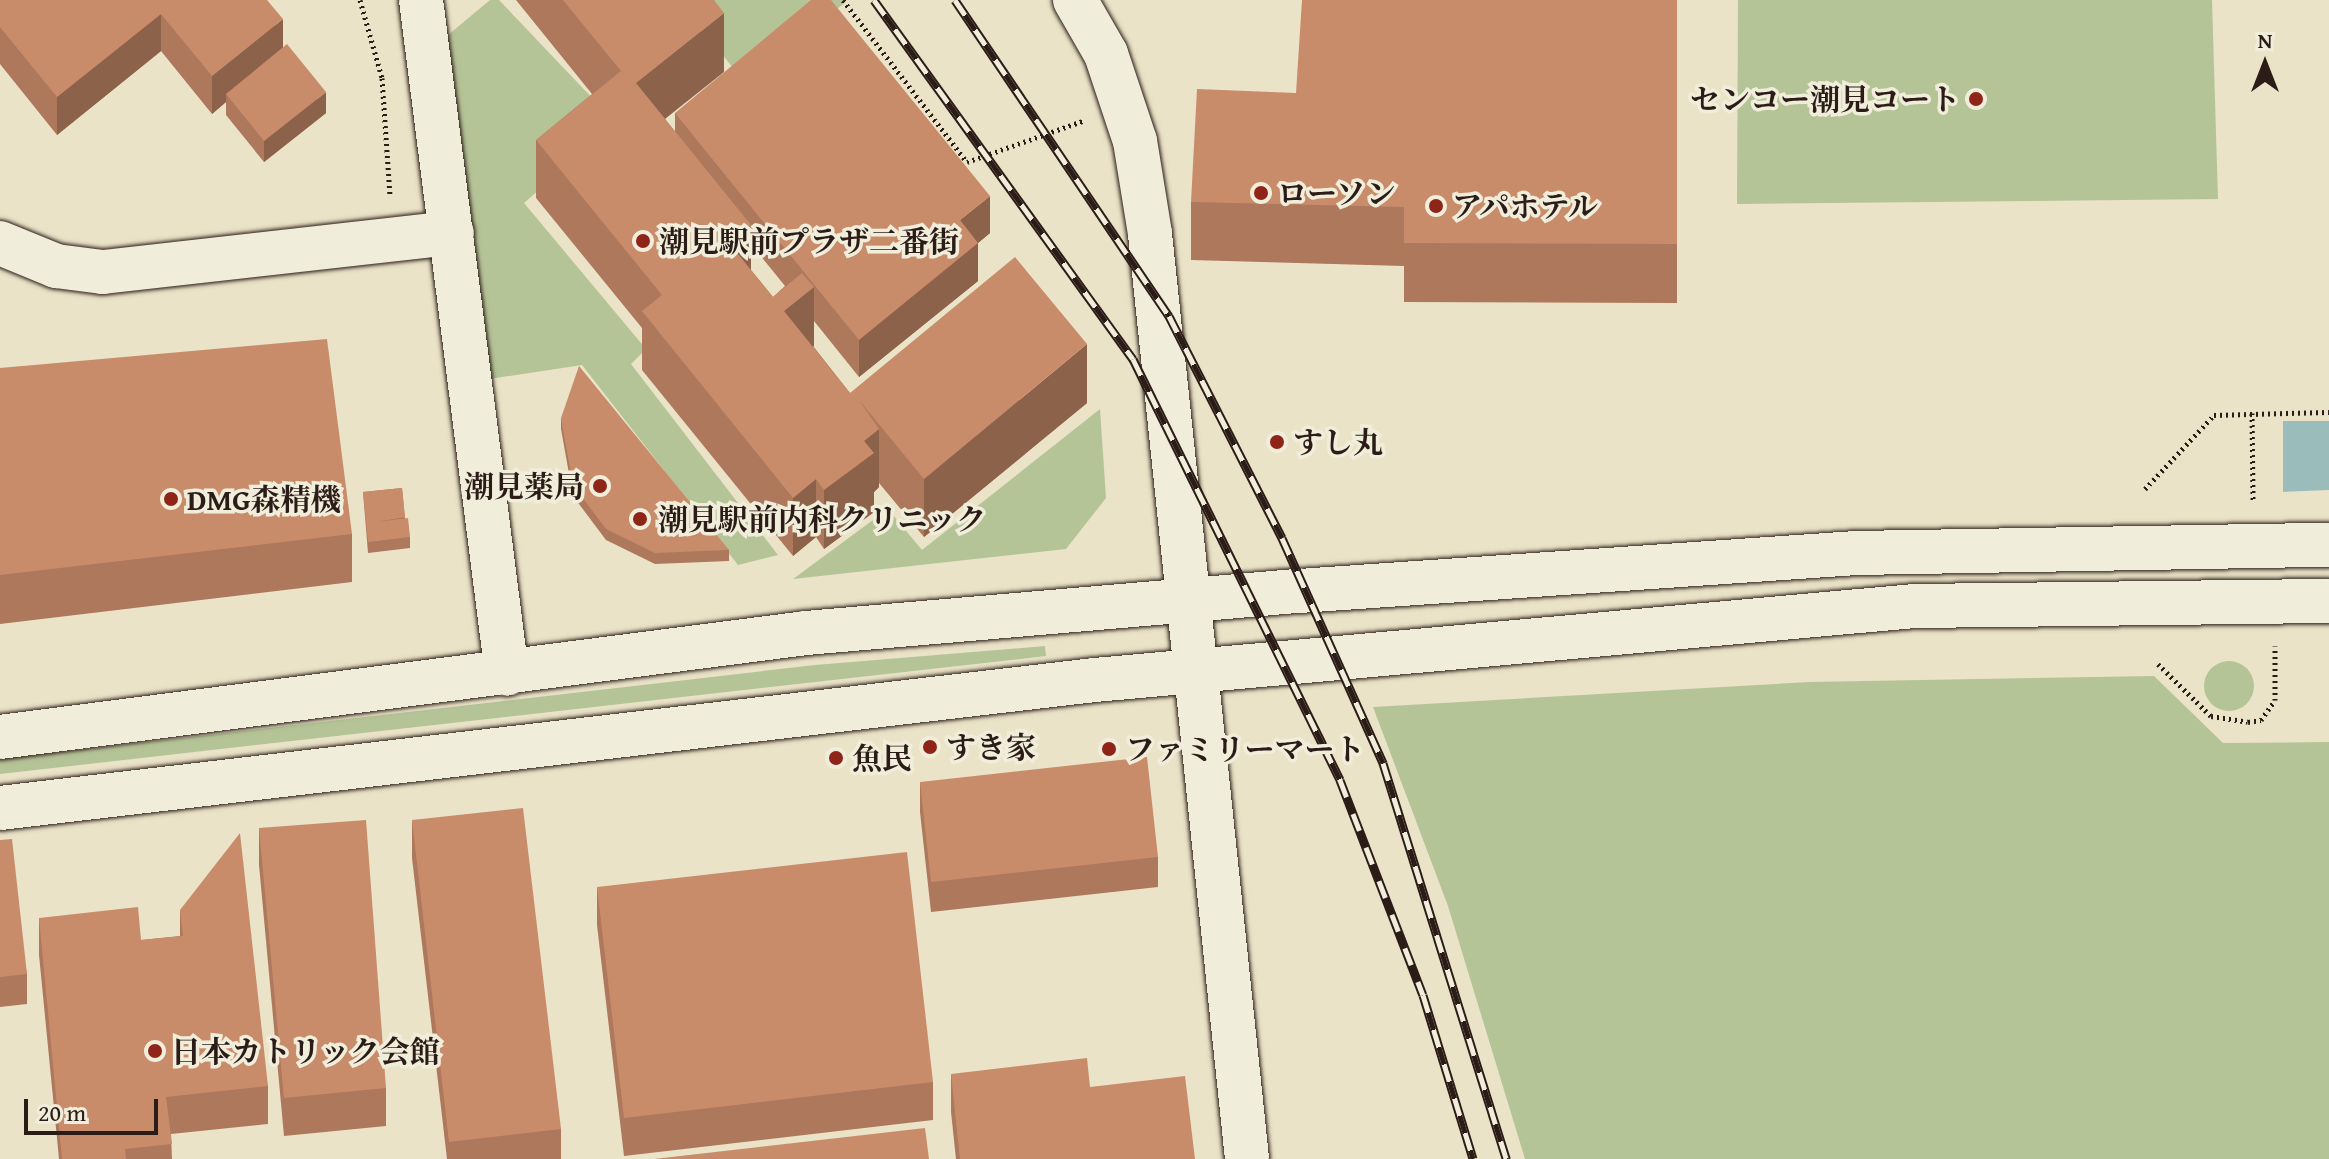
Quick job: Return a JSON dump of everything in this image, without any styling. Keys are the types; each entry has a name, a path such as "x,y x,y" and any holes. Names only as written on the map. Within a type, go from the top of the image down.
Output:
{"street":[{"path":"421,0 507,674"},
{"path":"1075,0 1106,54 1135,141 1200,670 1247,1159"},
{"path":"0,243 56,266 103,272 452,233"},
{"path":"0,737 806,633 1191,600 1856,553 2329,545"},
{"path":"0,808 1200,670 1915,606 2276,620 2329,601"}],"path":[{"path":"360,0 382,78 391,203 376,206"},
{"path":"843,0 967,162 1084,120"},
{"path":"2145,489 2214,415 2329,412"},
{"path":"2252,413 2253,510"},
{"path":"2158,664 2211,716 2261,720 2275,700 2276,620"}],"green space":[{"path":"490,0 499,0 616,123 524,203 646,349 631,364 778,555 738,565 582,365 489,379 442,40"},
{"path":"680,0 844,0 846,2 743,81"},
{"name":"センコー潮見コート","path":"1738,0 2212,0 2218,199 1737,204"},
{"path":"1100,409 1106,498 1066,549 793,579 888,509 922,550"},
{"path":"1045,646 1046,656 0,774 0,759 815,665"},
{"path":"2229,661 2247,668 2254,686 2247,704 2229,711 2211,704 2204,686 2211,668"},
{"path":"2154,676 2223,743 2329,742 2329,1159 1525,1159 1448,906 1373,707 1809,682"}],"water":[{"path":"2283,421 2329,421 2329,490 2283,492"}],"building":[{"path":"0,0 267,0 283,19 212,76 161,14 57,97 0,27"},
{"path":"563,0 714,0 724,13 636,83 751,225 729,243 773,297 802,273 814,287 784,311 850,393 1015,257 1087,344 924,479 859,400 879,429 864,441 874,453 824,490 816,479 793,498 642,311 662,295 536,140 621,71"},
{"path":"811,0 831,0 990,196 960,220 978,243 859,340 675,113"},
{"name":"アパホテル","path":"1302,0 1677,0 1677,244 1404,243 1404,207 1191,202 1197,89 1296,93"},
{"path":"287,44 326,92 264,141 226,94"},
{"name":"DMG森精機","path":"327,339 352,534 0,575 0,368"},
{"path":"579,366 729,550 655,553 606,529 573,485 561,418"},
{"path":"402,488 405,517 376,522 408,518 410,537 368,542 363,492"},
{"path":"1147,757 1158,857 931,882 920,782"},
{"path":"523,808 561,1129 449,1142 412,820"},
{"path":"366,820 386,1088 284,1098 259,828"},
{"name":"日本カトリック会館","path":"240,833 268,1086 166,1097 172,1144 125,1149 126,1159 62,1159 39,918 138,907 141,940 183,936 180,910"},
{"path":"12,839 27,974 0,977 0,840"},
{"path":"907,852 933,1082 624,1118 597,887"},
{"path":"1087,1058 1090,1087 1185,1076 1195,1159 960,1159 951,1074"},
{"path":"925,1128 929,1159 654,1159"}],"railway":[{"path":"874,0 1133,359 1340,780 1423,995 1473,1159"},
{"path":"955,0 1169,316 1282,538 1383,763 1506,1159"}],"place":[{"name":"センコー潮見コート","path":"1976,99"},
{"name":"ローソン","path":"1261,193"},
{"name":"アパホテル","path":"1436,206"},
{"name":"潮見駅前プラザ二番街","path":"643,241"},
{"name":"すし丸","path":"1277,442"},
{"name":"潮見薬局","path":"600,486"},
{"name":"DMG森精機","path":"171,499"},
{"name":"潮見駅前内科クリニック","path":"640,519"},
{"name":"すき家","path":"930,747"},
{"name":"ファミリーマート","path":"1109,749"},
{"name":"魚民","path":"836,758"},
{"name":"日本カトリック会館","path":"155,1051"}]}
